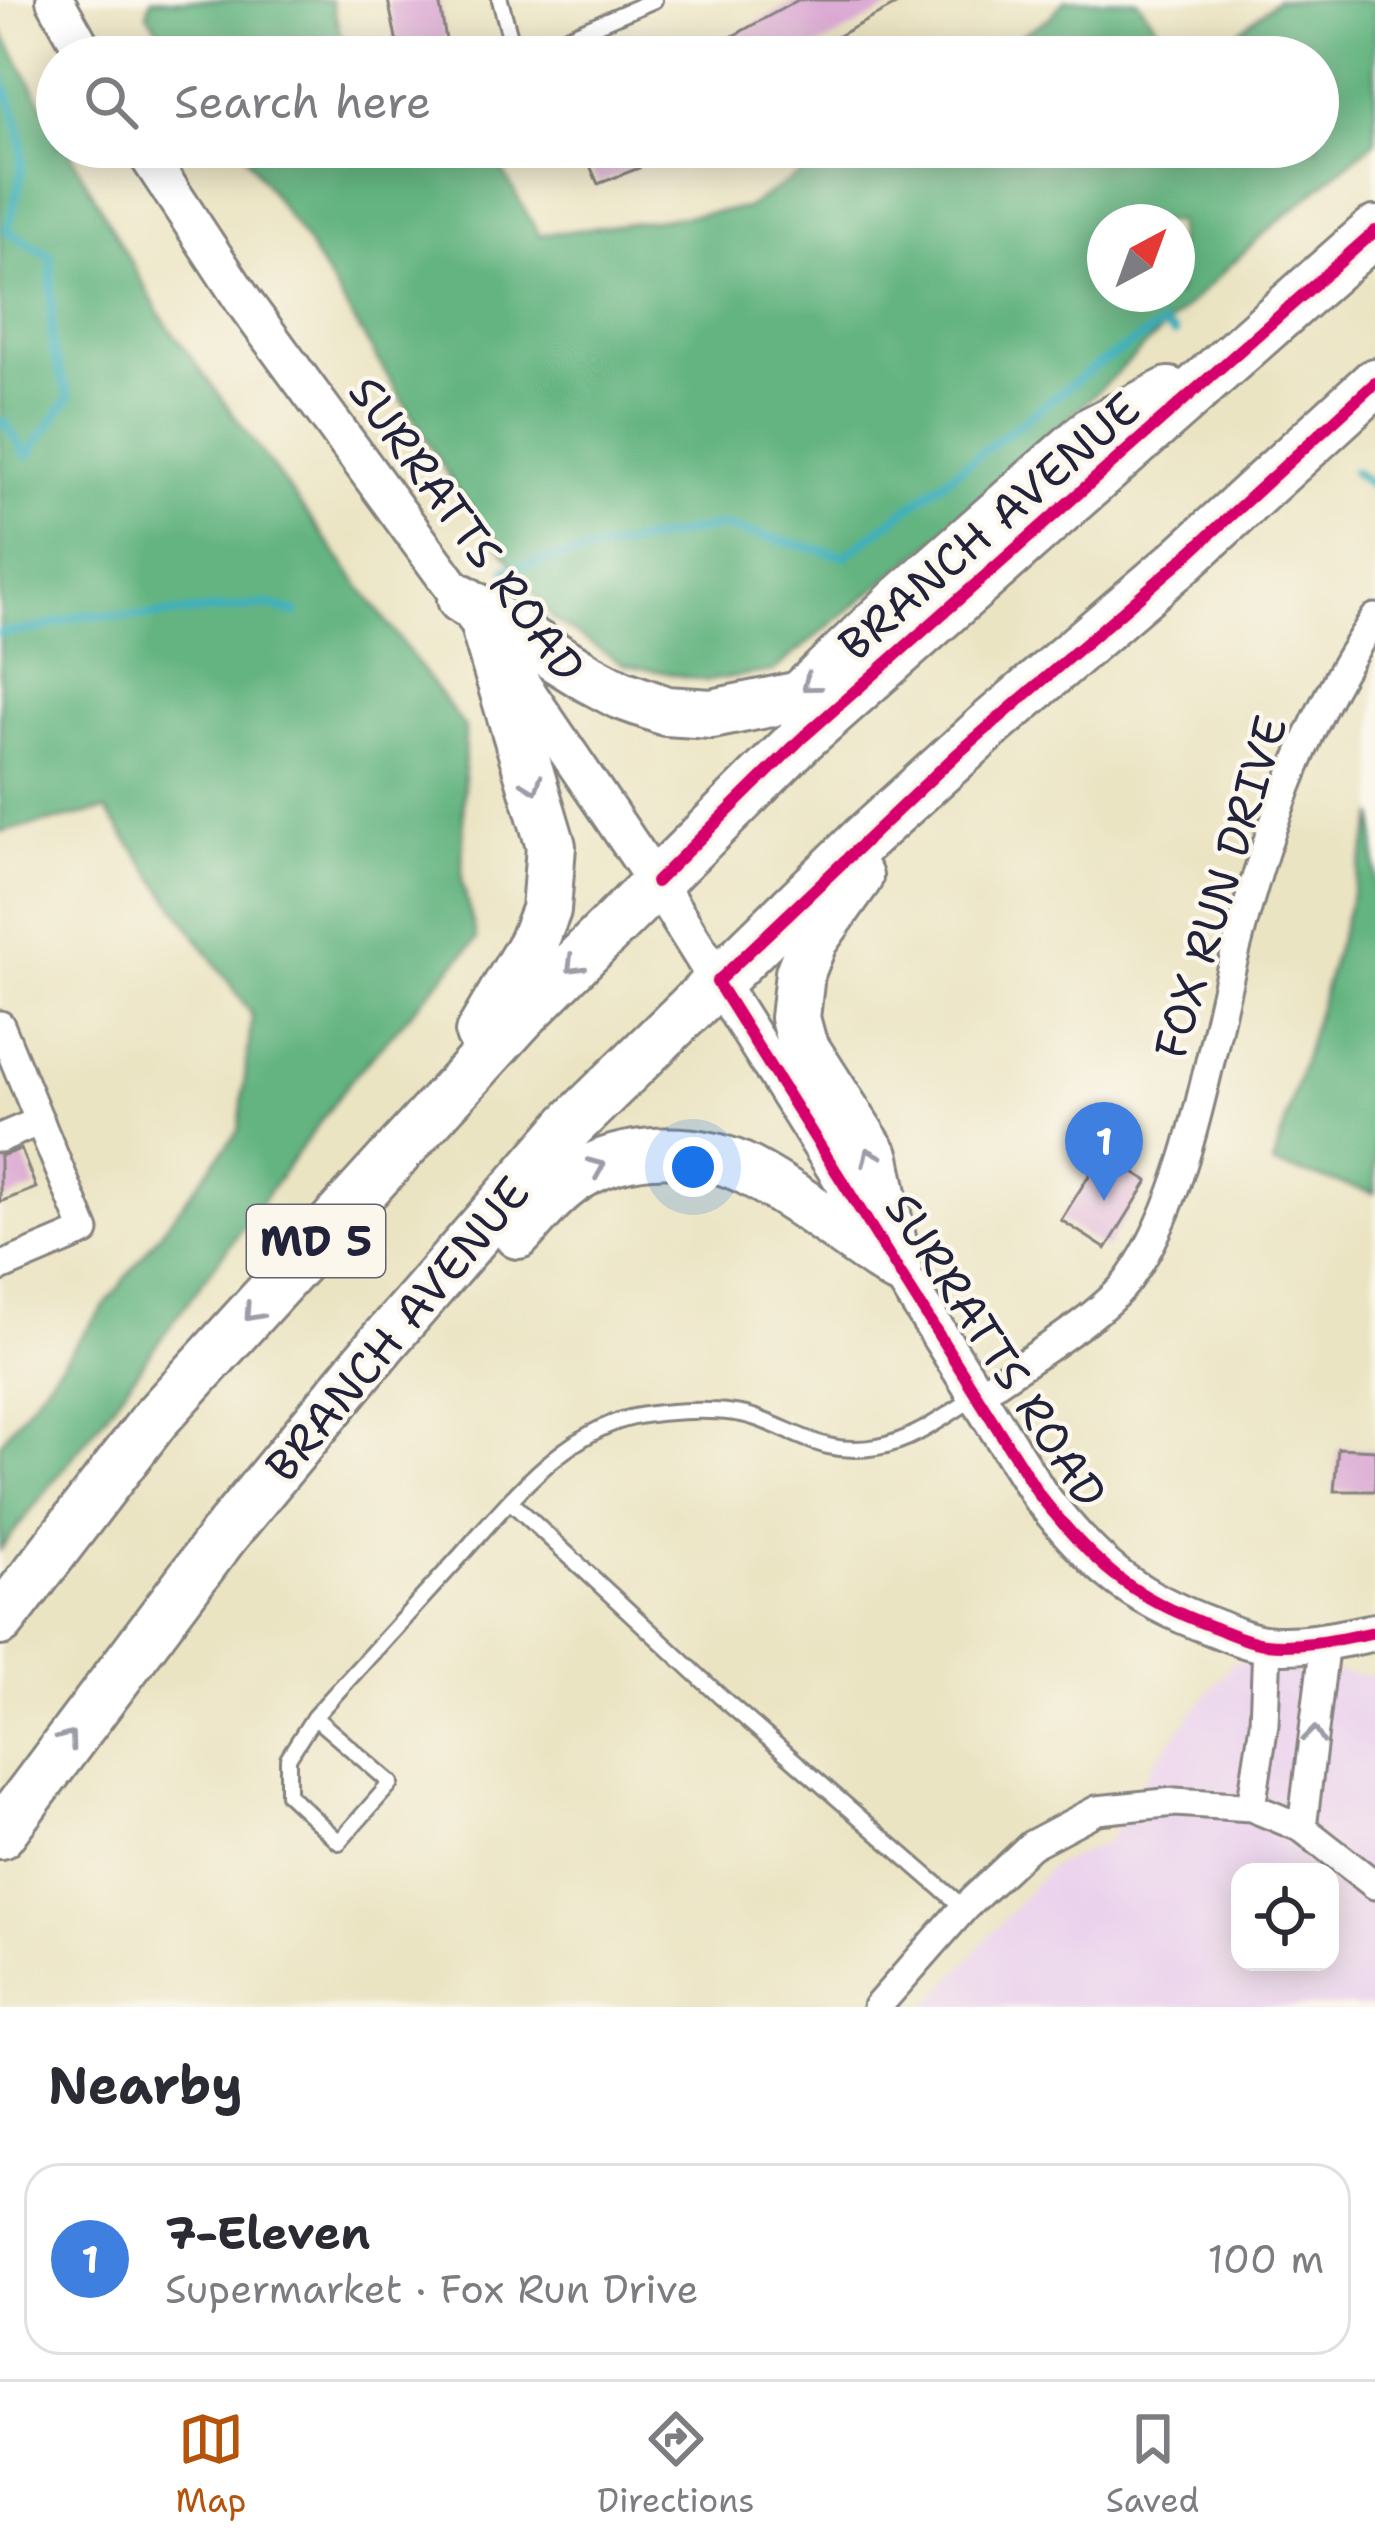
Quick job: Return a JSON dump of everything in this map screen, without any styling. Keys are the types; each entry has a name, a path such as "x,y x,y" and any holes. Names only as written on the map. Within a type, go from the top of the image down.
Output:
{"highway":[{"name":"BRANCH AVENUE","path":"0,1621 155,1419 434,1110 656,882 802,738 1375,230"},
{"path":"474,616 619,694 666,711 726,712 800,696 1092,431 1232,360"},
{"name":"BRANCH AVENUE","path":"0,1834 196,1570 382,1342 571,1125 956,755 1183,560 1375,383"},
{"path":"434,1110 533,944 546,910 550,875 547,823 474,616"},
{"path":"897,1268 875,1158 802,1044 795,997 813,940 830,912 956,755"},
{"path":"382,1342 427,1333 558,1190 582,1173 627,1156 692,1156 748,1171 897,1268"}],"main road":[{"path":"55,0 75,36"},
{"name":"SURRATTS ROAD","path":"156,168 244,302 474,616 656,882 1040,1496 1087,1553 1163,1607 1267,1644 1325,1642 1375,1632"}],"street":[{"name":"FOX RUN DRIVE","path":"978,1395 1105,1304 1126,1283 1169,1208 1232,966 1288,781 1337,674 1375,618"},
{"path":"0,1025 86,1231 0,1267"},
{"path":"0,1138 40,1121"},
{"path":"1302,1828 1325,1642"},
{"path":"1251,1807 1264,1724 1267,1644"},
{"path":"877,2007 964,1908 1031,1845 1097,1810 1175,1802 1251,1807 1302,1828 1375,1885"}],"lane":[{"path":"500,0 510,36"},
{"path":"570,36 654,0"},
{"path":"314,1718 392,1783 339,1842 288,1794 288,1758 314,1718 510,1501 589,1435 631,1418 734,1414 756,1418 810,1442 852,1450 907,1439 978,1395"},
{"path":"510,1501 721,1697 964,1908"}],"shaded area":[{"path":"1233,1662 1375,1676 1375,2007 927,2007 1051,1866 1109,1841 1154,1762"}],"green space":[{"path":"151,0 331,0 341,36 162,36 147,14"},
{"path":"1065,0 1137,0 1165,36 1020,36 1049,18"},
{"path":"1277,0 1375,0 1375,141 1261,236 1195,299 1195,204 1087,204 1087,312 1181,312 968,514 773,671 706,681 623,664 554,620 457,490 308,245 255,168 501,168 539,235 746,208 810,168 1339,168 1339,36 1234,36"},
{"path":"0,28 36,92 36,168 79,168 162,318 465,728 462,882 477,939 350,1081 0,1550 0,1443 239,1130 252,1015 106,810 0,832"},
{"path":"1375,815 1375,1193 1273,1165"}],"building":[{"path":"388,0 439,0 445,36 396,36"},
{"path":"798,0 905,0 838,36 733,36"},
{"path":"591,168 639,168 598,184"},
{"path":"21,1149 36,1188 0,1202 0,1156"},
{"path":"1103,1153 1148,1181 1106,1249 1061,1220"},
{"path":"1338,1448 1375,1450 1375,1491 1334,1491"}],"waterway":[{"path":"0,74 17,117 22,151 7,231 51,256 52,347 69,398 27,456 4,421 0,423"},
{"path":"506,569 720,526 845,556 1097,365 1162,325 1175,333"},
{"path":"1354,472 1375,488"},
{"path":"0,633 39,629 82,615 145,616 268,605 296,613"}],"cycle path":[{"path":"656,882 802,738 1375,231"},
{"path":"1375,383 1183,559 956,755 717,982 1040,1496 1097,1559 1158,1603 1252,1641 1306,1644 1375,1632"}],"place":[{"name":"7-Eleven","path":"1104,1201"}]}
